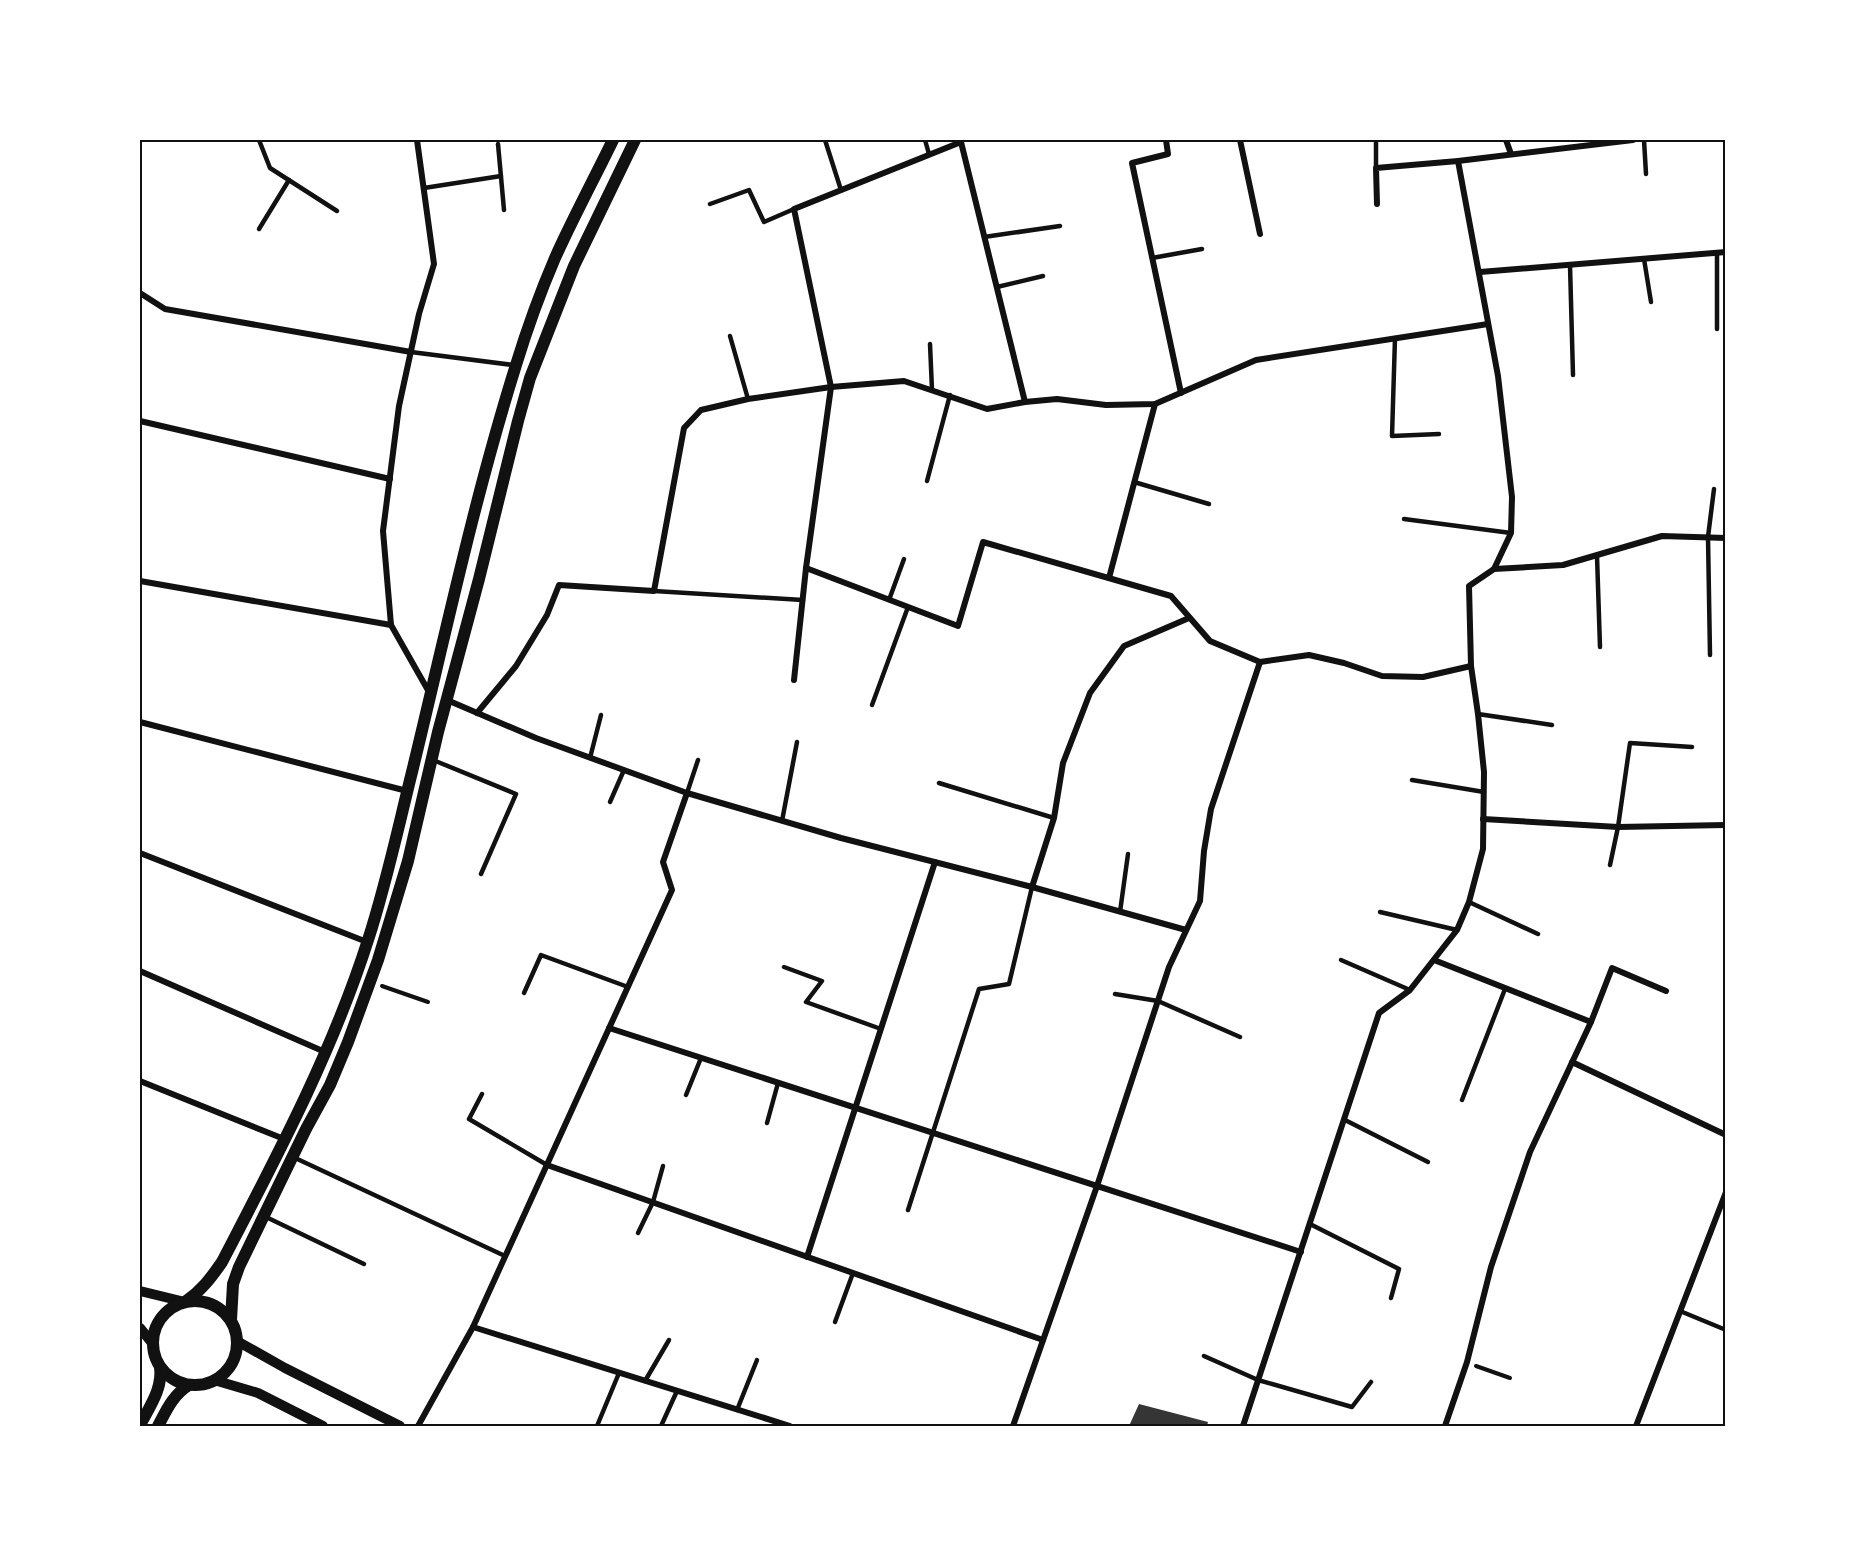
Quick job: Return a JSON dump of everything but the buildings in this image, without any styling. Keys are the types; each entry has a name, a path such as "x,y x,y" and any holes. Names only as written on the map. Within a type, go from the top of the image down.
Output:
{"main road":[{"path":"140,1425 162,1379 153,1344 154,1333 159,1321 167,1311 196,1295 210,1281 222,1262 336,1029 379,906 459,572 516,366 555,259 613,140"},
{"path":"160,1367 178,1382 189,1385 202,1384 214,1380 227,1371 235,1358 237,1341 231,1320 233,1284 292,1157 330,1085 370,981 408,861 446,700 530,378 574,266 635,140"},
{"path":"431,695 446,700"},
{"path":"186,1302 201,1301 213,1305 231,1320"},
{"path":"158,1426 172,1399 189,1385"}],"street":[{"path":"417,140 434,264 419,314 399,406 383,531 391,625 431,695"},
{"path":"1166,140 1168,154 1132,163 1181,393"},
{"path":"1240,140 1260,234"},
{"path":"1506,140 1511,154"},
{"path":"1377,204 1376,168 1458,161 1633,140"},
{"path":"794,680 806,568 831,387 794,209 961,142 1025,402"},
{"path":"1243,1426 1379,1013 1410,990 1457,930 1469,902 1483,849 1484,772 1471,666 1469,586 1494,569 1511,533 1512,497 1498,376 1458,161"},
{"path":"1480,273 1725,252"},
{"path":"140,293 165,309 411,352"},
{"path":"477,713 516,666 547,615 559,585 654,591 684,428 701,410 748,399 831,387 904,381 987,409 1057,399 1106,405 1155,404 1256,360 1488,324"},
{"path":"1109,578 1155,404"},
{"path":"140,421 390,479"},
{"path":"1494,569 1563,565 1662,536 1725,538"},
{"path":"806,568 958,626 982,542 1170,596 1210,641 1260,662 1309,656 1344,663 1382,676 1403,677 1423,677 1471,666"},
{"path":"140,581 391,625"},
{"path":"1032,887 1054,818 1062,763 1090,693 1124,646 1190,618"},
{"path":"1013,1426 1097,1186 1169,967 1200,901 1204,851 1211,809 1260,662"},
{"path":"446,700 687,794 841,838 1032,887 1186,930"},
{"path":"140,722 407,791"},
{"path":"418,1426 473,1327 672,890 663,862 687,794"},
{"path":"1483,819 1618,827 1725,825"},
{"path":"140,853 368,942"},
{"path":"807,1257 935,862"},
{"path":"1434,960 1591,1022"},
{"path":"1445,1426 1467,1362 1491,1267 1530,1152 1591,1022 1612,968 1666,991"},
{"path":"140,971 325,1053"},
{"path":"609,1028 1301,1252"},
{"path":"1572,1062 1725,1135"},
{"path":"140,1081 284,1138"},
{"path":"547,1165 1043,1340"},
{"path":"1636,1426 1725,1192"},
{"path":"140,1291 186,1302"},
{"path":"473,1327 778,1425 790,1426"},
{"path":"140,1328 153,1344"},
{"path":"237,1341 400,1426"},
{"path":"214,1380 258,1393 311,1424 323,1426"}],"lane":[{"path":"259,140 270,168 337,211"},
{"path":"825,140 842,189"},
{"path":"925,140 929,154"},
{"path":"1376,140 1376,168"},
{"path":"1644,140 1646,174"},
{"path":"498,144 504,210"},
{"path":"424,188 501,176"},
{"path":"259,229 289,180"},
{"path":"710,204 749,190 764,222 794,209"},
{"path":"984,237 1060,226"},
{"path":"1152,258 1202,249"},
{"path":"1717,329 1718,253"},
{"path":"1644,259 1651,302"},
{"path":"1570,265 1573,375"},
{"path":"997,287 1043,276"},
{"path":"730,336 748,399"},
{"path":"1395,338 1392,436 1439,434"},
{"path":"930,344 932,390"},
{"path":"411,352 516,366"},
{"path":"927,481 950,395"},
{"path":"1134,482 1209,504"},
{"path":"1710,655 1708,537 1714,489"},
{"path":"1404,519 1511,533"},
{"path":"1597,556 1600,647"},
{"path":"889,600 904,559"},
{"path":"654,591 803,600"},
{"path":"872,705 908,607"},
{"path":"1478,714 1552,725"},
{"path":"590,758 601,715"},
{"path":"782,821 797,742"},
{"path":"1610,865 1618,827 1629,743 1692,747"},
{"path":"432,760 516,794 481,874"},
{"path":"687,794 698,760"},
{"path":"610,802 624,770"},
{"path":"1412,780 1484,792"},
{"path":"939,783 1054,818"},
{"path":"1120,912 1128,854"},
{"path":"908,1210 979,989 1009,984 1032,887"},
{"path":"1469,902 1538,934"},
{"path":"1380,912 1457,930"},
{"path":"524,993 541,955 628,987"},
{"path":"1341,960 1410,990"},
{"path":"783,967 822,981 806,1002 881,1029"},
{"path":"1462,1100 1505,988"},
{"path":"1115,994 1158,1001 1240,1037"},
{"path":"686,1095 701,1058"},
{"path":"766,1123 778,1083"},
{"path":"482,1094 469,1119 547,1165"},
{"path":"1345,1120 1428,1162"},
{"path":"292,1157 505,1256"},
{"path":"638,1233 653,1202 663,1166"},
{"path":"264,1216 364,1264"},
{"path":"1310,1224 1400,1269 1391,1298"},
{"path":"835,1322 853,1273"},
{"path":"1680,1311 1725,1330"},
{"path":"645,1381 669,1340"},
{"path":"1204,1356 1258,1380 1352,1407 1371,1382"},
{"path":"737,1410 757,1360"},
{"path":"597,1426 619,1373"},
{"path":"661,1426 677,1391"}],"path":[{"path":"370,981 428,1002"},
{"path":"1467,1362 1510,1378"}]}
